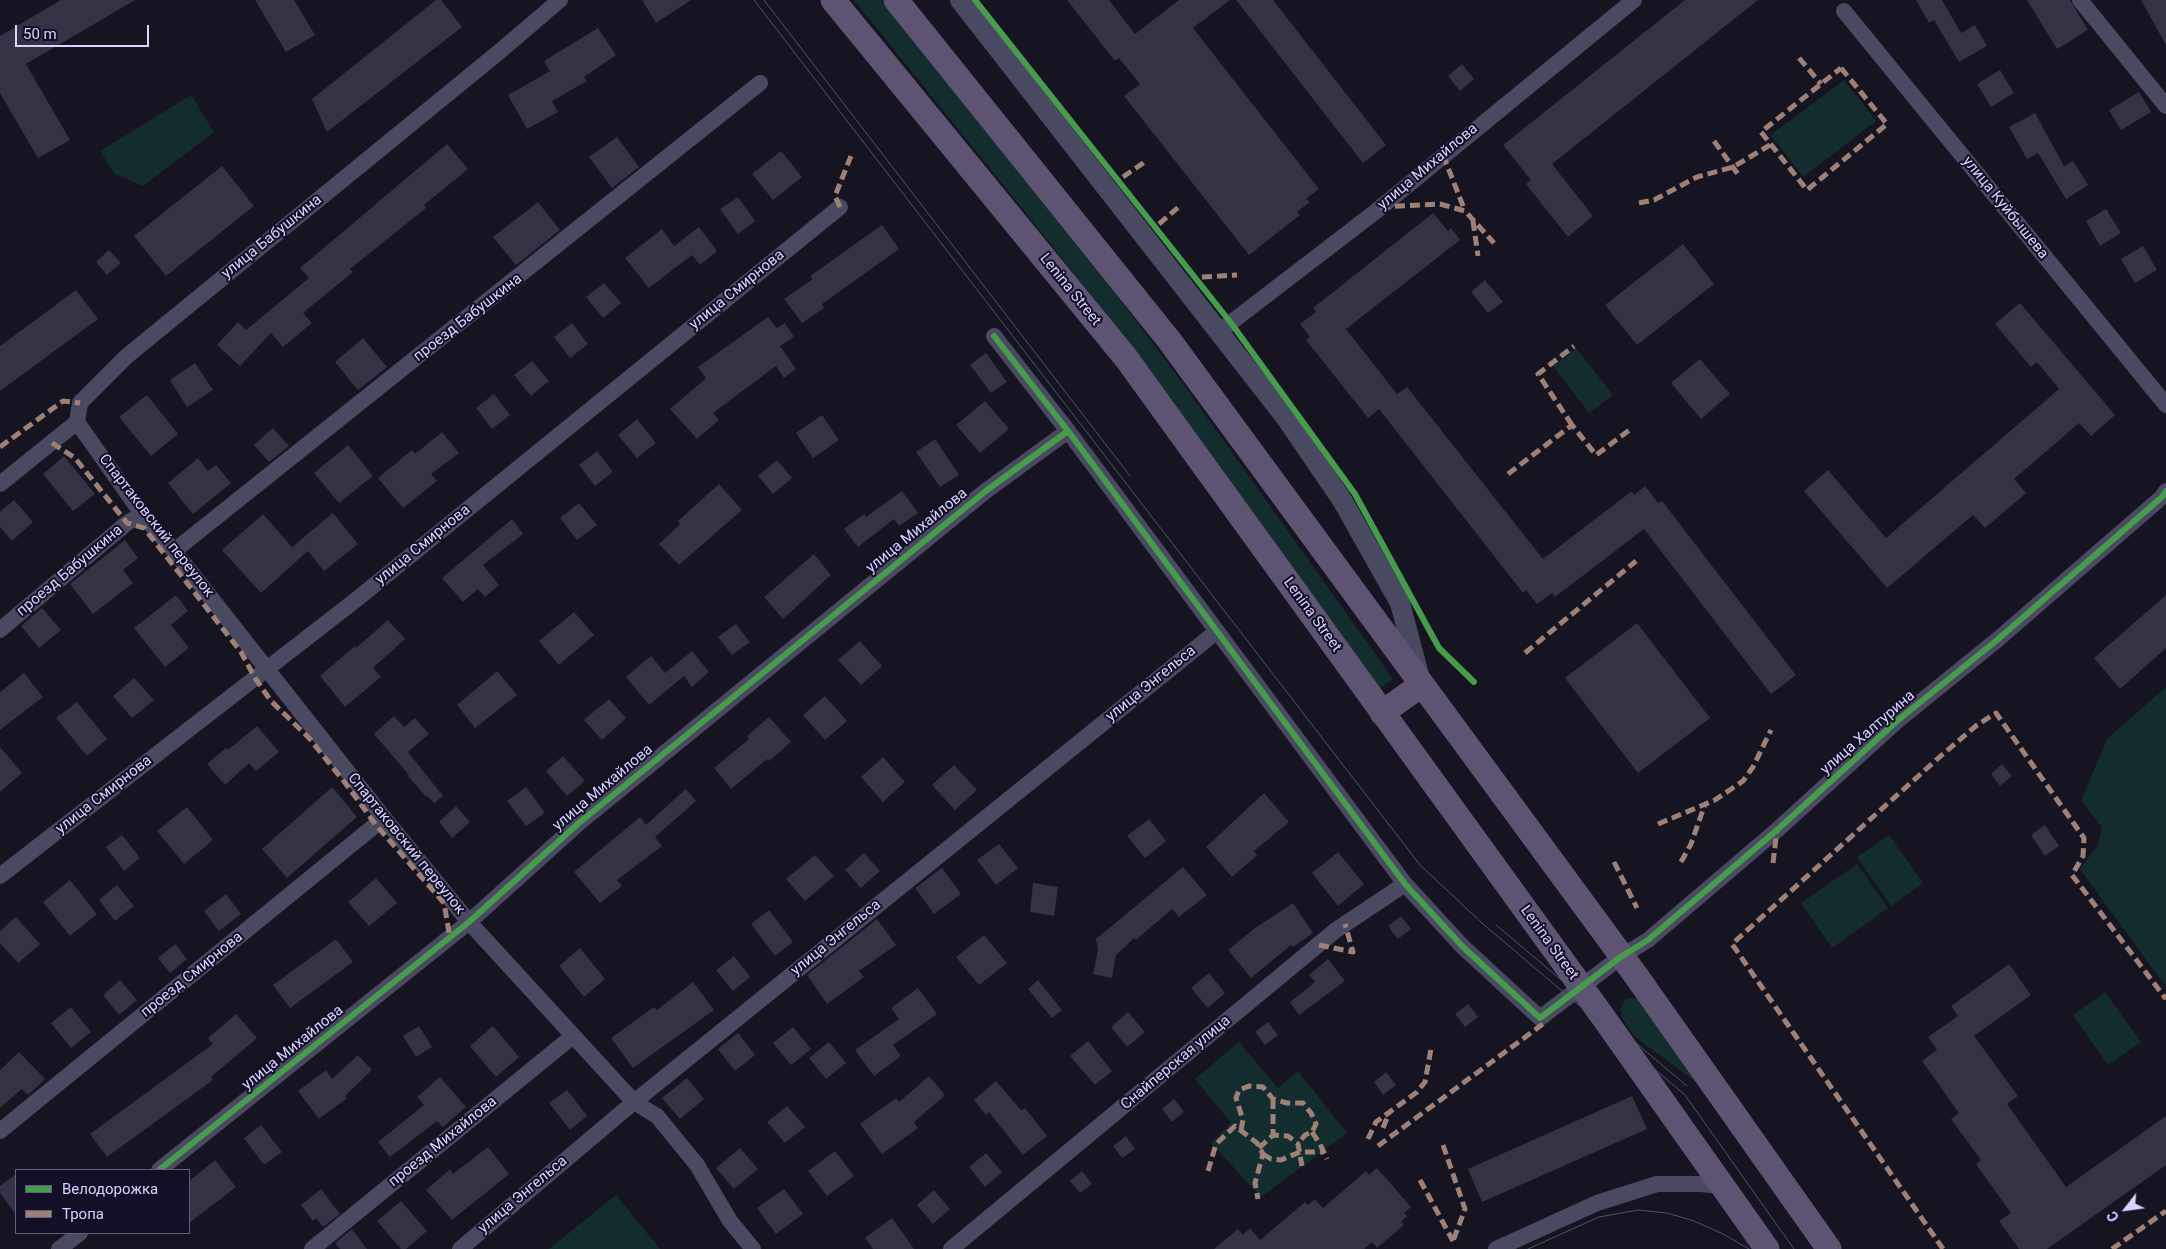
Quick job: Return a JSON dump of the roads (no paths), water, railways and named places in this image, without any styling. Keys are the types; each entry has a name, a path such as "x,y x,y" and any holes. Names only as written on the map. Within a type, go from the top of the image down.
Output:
{"main road":[{"name":"Lenina Street","path":"833,0 1126,358 1581,987 1767,1249"},
{"path":"896,0 1169,340 1622,956 1829,1249"},
{"path":"1382,713 1422,684"}],"street":[{"name":"улица Бабушкина","path":"77,422 80,403 127,356 560,0"},
{"path":"960,0 1220,331 1286,418 1342,500 1400,603 1422,684"},
{"name":"улица Михайлова","path":"1220,331 1375,212 1634,0"},
{"path":"2080,0 2166,106"},
{"name":"улица Куйбышева","path":"1844,11 2166,405"},
{"name":"проезд Бабушкина","path":"174,550 760,83"},
{"name":"улица Смирнова","path":"0,876 357,599 840,207"},
{"path":"994,336 1068,431 1405,884"},
{"path":"0,484 77,422"},
{"name":"Спартаковский переулок","path":"77,422 142,514 174,550 384,818 469,922 634,1102 657,1116 697,1165 730,1222 753,1249"},
{"name":"улица Михайлова","path":"160,1169 469,922 596,809 987,490 1068,431"},
{"name":"улица Халтурина","path":"1405,884 1462,946 1540,1018 1622,956 1648,940 1770,836 1898,721 1997,640 2166,491"},
{"name":"проезд Бабушкина","path":"0,630 127,524 142,514"},
{"name":"улица Энгельса","path":"460,1249 634,1102 1216,632"},
{"name":"проезд Смирнова","path":"0,1131 384,818"},
{"name":"Снайперская улица","path":"951,1249 1336,930 1405,884"},
{"name":"проезд Михайлова","path":"312,1249 574,1036"},
{"path":"1496,1249 1597,1203 1658,1184 1722,1186"},
{"path":"59,1249 79,1234"}],"tram line":[{"path":"754,0 1420,865 1483,924 1685,1095 1794,1249"},
{"path":"764,0 1130,476"},
{"path":"1496,925 1687,1086"},
{"path":"1528,1249 1599,1217 1638,1210 1667,1213 1694,1221 1723,1234 1749,1249"}]}
